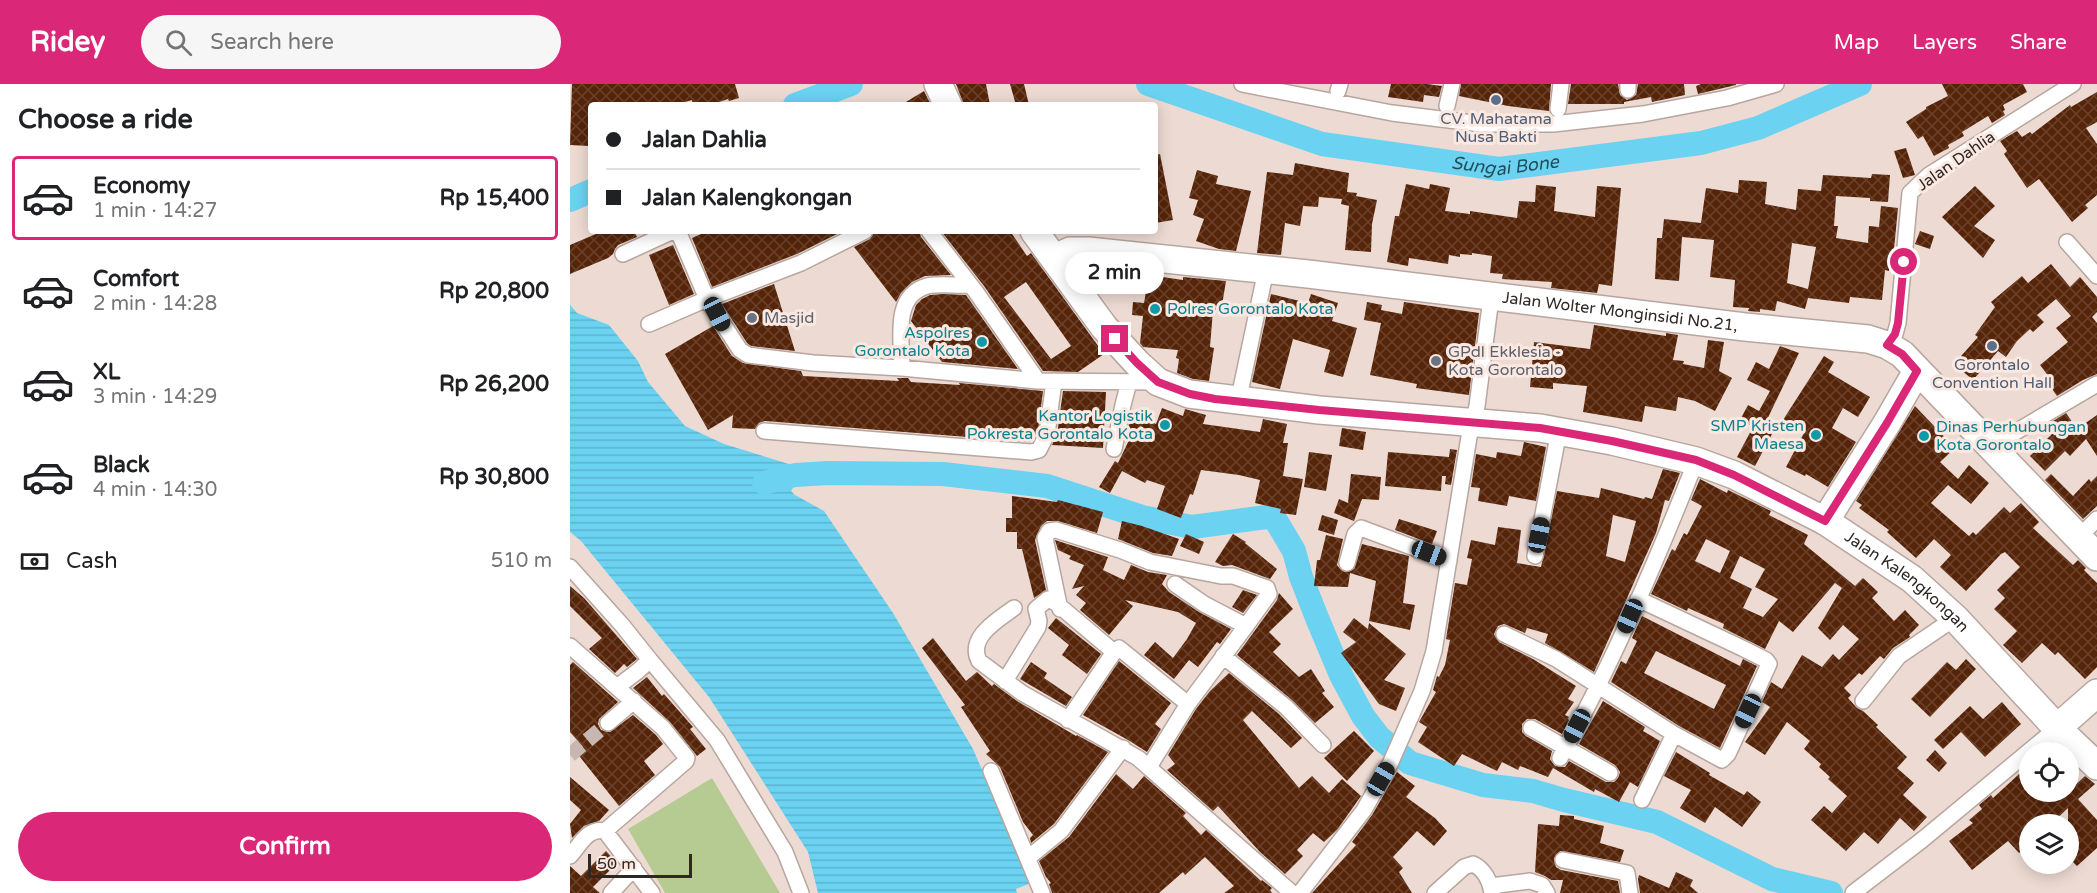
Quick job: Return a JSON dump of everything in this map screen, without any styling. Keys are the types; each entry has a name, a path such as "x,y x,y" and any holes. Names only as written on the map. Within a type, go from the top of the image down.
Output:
{"highway":[{"name":"Jalan Kalengkongan","path":"1036,234 1104,327 1137,363 1158,382 1190,394 1238,402 1540,428 1696,460 1734,475 1825,521 1842,534 1894,565 1955,618 2057,728 2097,766"},
{"name":"Jalan Wolter Monginsidi No.21,","path":"1055,258 1070,251 1088,250 1744,327 1868,339 1887,345 1902,354 2088,548"},
{"path":"1825,521 1917,371"},
{"path":"2057,728 2097,693"}],"street":[{"path":"1242,84 1392,113 1481,124 1553,123 1643,114 1716,100 1776,84"},
{"path":"1448,106 1452,84"},
{"path":"1558,109 1561,84"},
{"name":"Jalan Dahlia","path":"1887,345 1895,334 1898,323 1910,193 1929,175 2073,84"},
{"path":"623,254 666,234"},
{"path":"679,234 707,299 740,350 748,355 813,363 902,368 1046,381 1158,382"},
{"path":"649,324 801,263 859,234"},
{"path":"764,431 1031,452 1039,450 1047,434 1046,381 931,234"},
{"path":"2067,242 2097,276"},
{"path":"1238,402 1266,270"},
{"path":"902,368 904,304 910,297 928,286 969,285"},
{"path":"1300,893 1364,810 1390,764 1422,691 1434,651 1472,423 1477,406 1491,298"},
{"path":"1114,450 1130,382"},
{"path":"1990,447 2097,384"},
{"path":"1535,556 1560,431"},
{"path":"1563,753 1598,686 1660,553 1696,460"},
{"path":"2088,548 2097,519"},
{"path":"1347,563 1354,534 1361,528 1449,561"},
{"path":"1060,609 1045,538 1049,531 1056,530 1150,562 1221,576 1233,576 1267,588 1269,594 1188,704 1149,767"},
{"path":"570,567 622,625 717,740 785,852 801,893"},
{"path":"1175,584 1204,604 1246,626"},
{"path":"1005,681 1038,627 1036,609 1047,599 1056,603 1060,609 1114,652"},
{"path":"1504,634 1556,658 1674,734 1717,758 1724,758 1769,664 1766,660 1742,648 1638,599"},
{"path":"1014,608 989,627 977,644 976,655 980,661 1005,681 1068,720 1123,748 1149,767 1292,893"},
{"path":"1863,701 1899,656 1955,618"},
{"path":"570,646 663,728 687,758 605,831"},
{"path":"1068,720 1119,648 1188,704"},
{"path":"1223,656 1286,707 1323,745"},
{"path":"617,687 650,660"},
{"path":"608,723 634,701"},
{"path":"1531,728 1563,753 1610,773"},
{"path":"1852,893 1922,840 2057,728"},
{"path":"1642,800 1674,734"},
{"path":"1028,858 1061,831 1123,748"},
{"path":"991,771 1042,893"},
{"path":"570,856 590,833 595,830 605,831 652,893"},
{"path":"1563,860 1627,873 1630,893"},
{"path":"1435,893 1469,864 1478,866 1482,870 1492,890 1530,881 1542,885 1547,893"},
{"path":"610,893 634,868"}],"green space":[{"path":"712,778 780,893 665,893 628,829"}],"water":[{"path":"570,305 577,313 609,325 638,361 648,382 685,426 724,444 792,465 796,483 791,491 824,511 893,613 973,749 1031,883 1016,889 1017,893 818,893 808,852 709,697 581,541 570,532"}],"building":[{"path":"572,84 735,84 739,98 729,101 728,99 719,102 692,102 692,100 685,102 588,102 588,146 570,145"},
{"path":"956,84 986,84 989,102 963,102"},
{"path":"1010,84 1024,84 1028,102 1015,102"},
{"path":"1391,84 1442,86 1439,97 1424,95 1423,102 1388,97"},
{"path":"1461,84 1551,84 1549,111 1508,106 1459,96"},
{"path":"1571,84 1618,84 1620,95 1627,100 1636,95 1638,84 1684,84 1685,95 1652,102 1651,97 1624,102 1624,104 1568,104"},
{"path":"1701,84 1736,85 1698,94 1696,86"},
{"path":"1942,84 2023,84 2027,92 2003,105 2005,115 1992,123 1988,116 1962,132 1964,136 1934,156 1923,136 1918,139 1906,122 1926,107 1948,96"},
{"path":"924,91 930,102 906,102"},
{"path":"2097,92 2097,122 2086,128 2097,144 2097,195 2085,205 2088,208 2072,222 2039,179 2027,188 2004,154 2007,151 2000,141 2017,131 2022,137 2030,132 2032,134 2070,105 2071,107"},
{"path":"1906,148 1915,175 1903,178 1894,151"},
{"path":"1158,154 1160,154 1173,220 1158,222"},
{"path":"1295,163 1349,173 1347,192 1377,200 1372,224 1371,252 1345,250 1349,206 1341,204 1342,199 1319,197 1318,207 1303,206 1300,226 1285,223 1281,255 1257,253 1267,172 1293,175"},
{"path":"1197,170 1218,176 1216,184 1251,191 1236,251 1219,249 1196,241 1204,219 1193,215 1198,200 1189,198"},
{"path":"1872,174 1890,175 1888,202 1870,201 1870,198 1836,196 1834,226 1838,226 1836,238 1868,243 1869,226 1879,227 1881,206 1898,208 1894,249 1892,249 1889,271 1885,270 1882,300 1850,297 1849,303 1808,298 1805,309 1777,301 1775,311 1760,309 1760,312 1748,311 1749,308 1733,307 1735,280 1710,277 1714,240 1682,237 1679,281 1655,279 1657,238 1662,238 1664,219 1701,223 1706,188 1738,193 1739,180 1767,182 1765,204 1796,210 1798,189 1821,191 1823,175 1871,178","holes":["1792,243 1816,247 1808,289 1787,283"]},
{"path":"1406,184 1429,189 1430,184 1450,188 1445,211 1470,214 1470,211 1517,218 1519,201 1535,202 1536,185 1556,187 1554,211 1595,217 1597,186 1621,188 1612,286 1599,284 1597,293 1551,288 1552,282 1502,279 1503,274 1490,273 1492,256 1472,253 1472,255 1460,254 1460,257 1449,255 1448,264 1409,258 1408,266 1387,262 1395,216 1399,216"},
{"path":"1975,186 1995,206 1974,226 1995,240 1983,258 1942,217"},
{"path":"1920,231 1934,236 1930,249 1915,244"},
{"path":"596,234 636,234 637,237 618,245 608,258 570,274 570,245"},
{"path":"701,234 837,234 797,254 712,287 692,238"},
{"path":"873,234 920,234 951,275 925,276 912,282 896,302 854,247 870,239"},
{"path":"943,234 1012,234 1027,256 1031,253 1104,354 1078,372 1043,371 984,286","holes":["1026,282 1071,346 1051,359 1004,297"]},
{"path":"673,245 694,294 669,305 649,255"},
{"path":"2051,264 2070,287 2080,277 2097,297 2097,312 2092,317 2097,323 2097,374 2057,396 2045,379 2049,377 2040,365 2068,342 2056,328 2071,316 2056,299 2037,315 2044,322 2033,332 2030,329 2017,341 2006,357 1998,351 1973,380 1954,364 1978,337 1975,335 1995,307 1991,302 2022,276 2028,283"},
{"path":"1149,275 1183,280 1183,277 1226,281 1221,311 1213,310 1210,347 1214,348 1209,381 1193,379 1177,373 1178,350 1143,347 1140,343 1143,316 1132,315 1133,302 1144,303"},
{"path":"774,284 795,351 751,346 722,304"},
{"path":"1271,294 1308,303 1311,294 1338,303 1332,321 1357,328 1343,377 1324,372 1330,350 1293,339 1280,389 1252,382"},
{"path":"930,295 966,295 1018,369 942,362 911,321 916,305 922,299"},
{"path":"1367,302 1382,305 1381,310 1402,314 1404,302 1479,313 1469,395 1416,388 1417,384 1370,375 1381,323 1364,320"},
{"path":"1594,325 1666,336 1666,333 1678,335 1673,360 1704,368 1708,340 1724,342 1719,371 1732,378 1715,411 1695,401 1678,397 1676,411 1645,406 1642,422 1583,412 1587,386 1553,383 1553,389 1530,387 1534,342 1590,349"},
{"path":"713,326 732,356 743,363 801,371 803,376 899,381 897,378 908,378 911,382 960,385 959,383 1043,391 1038,431 1030,442 765,421 759,423 755,429 732,428 733,415 708,430 665,354"},
{"path":"1780,346 1799,353 1763,428 1772,434 1755,466 1737,457 1753,427 1740,420 1748,405 1759,411 1770,391 1747,380 1756,362 1769,369"},
{"path":"1824,356 1834,362 1828,372 1870,397 1858,417 1843,408 1832,428 1856,442 1828,487 1806,474 1805,476 1786,467 1805,431 1783,420"},
{"path":"1063,391 1106,392 1103,448 1052,445 1057,435"},
{"path":"1915,406 1955,448 1940,462 1958,479 1969,465 1989,483 1971,504 1948,485 1931,503 1969,536 1973,532 1976,535 2004,507 2010,513 2021,503 2039,522 2033,528 2073,565 2078,560 2097,583 2097,667 2085,679 2058,652 2055,655 2042,643 2022,663 2003,645 2017,631 1994,609 2005,598 1997,590 2020,567 2005,552 1966,591 1940,567 1951,555 1934,539 1916,558 1887,532 1889,530 1859,508 1862,505 1856,501"},
{"path":"1162,408 1183,416 1185,409 1206,415 1203,424 1260,432 1263,419 1287,424 1283,443 1288,443 1283,476 1303,479 1296,515 1280,513 1281,509 1255,503 1260,480 1239,475 1201,470 1193,495 1190,494 1181,518 1157,509 1165,486 1147,480 1145,483 1122,471 1110,493 1099,487 1115,461 1118,463 1131,436 1127,434 1131,412 1156,424"},
{"path":"2066,413 2077,429 2097,415 2097,456 2086,439 2070,456 2065,451 2045,471 2030,456 2051,435 2045,426"},
{"path":"1342,428 1366,432 1363,450 1339,446"},
{"path":"1524,442 1546,447 1536,501 1509,496 1507,506 1478,501 1480,488 1471,487 1476,454 1496,458 1497,452 1521,456"},
{"path":"1450,449 1457,450 1451,485 1445,484 1446,476 1442,476 1441,491 1385,486 1388,452 1449,457"},
{"path":"1309,452 1332,455 1326,491 1304,487"},
{"path":"1663,469 1680,473 1669,501 1665,500 1656,533 1594,672 1545,643 1548,634 1527,628 1525,633 1504,624 1498,626 1494,634 1499,642 1533,659 1576,686 1568,699 1574,702 1565,715 1569,717 1569,720 1562,734 1535,719 1527,719 1522,724 1522,732 1526,736 1552,751 1550,759 1555,766 1565,767 1569,761 1606,782 1614,782 1618,778 1620,772 1615,765 1579,744 1603,701 1645,727 1643,731 1660,741 1638,787 1630,782 1619,802 1595,789 1594,792 1553,768 1548,777 1520,766 1518,770 1502,762 1497,771 1462,754 1454,766 1418,742 1427,727 1419,722 1436,692 1433,690 1437,676 1439,677 1445,665 1450,640 1446,639 1455,583 1467,585 1472,559 1467,558 1471,540 1495,545 1498,527 1521,530 1517,563 1541,567 1557,491 1599,498 1601,488 1652,499","holes":["1613,515 1636,521 1625,562 1606,556"]},
{"path":"1351,474 1381,477 1379,500 1362,499 1354,521 1334,513 1339,499 1348,503"},
{"path":"2051,474 2073,496 2089,479 2091,482 2097,476 2097,506 2083,519 2045,480"},
{"path":"1700,479 1771,511 1769,515 1808,535 1804,544 1855,586 1863,578 1878,592 1872,598 1894,621 1905,610 1919,625 1909,635 1910,637 1893,648 1884,659 1880,656 1862,675 1859,673 1844,688 1851,695 1848,698 1857,708 1878,725 1876,727 1907,757 1897,768 1914,783 1903,795 1927,817 1914,831 1900,818 1878,844 1864,832 1846,851 1811,820 1824,806 1832,813 1847,796 1828,779 1830,777 1819,767 1821,764 1804,749 1810,741 1787,722 1765,755 1745,742 1770,707 1762,702 1771,682 1782,689 1802,655 1822,667 1833,654 1839,660 1859,639 1843,625 1830,640 1818,628 1842,588 1835,583 1793,632 1779,621 1765,649 1723,628 1724,624 1688,608 1687,611 1651,594 1672,549 1675,551 1684,533 1687,535 1702,506 1691,500","holes":["1706,539 1730,551 1720,573 1695,561","1740,556 1765,569 1755,587 1778,599 1763,617 1743,608 1752,589 1730,578"]},
{"path":"1012,496 1057,502 1058,500 1103,512 1097,533 1058,521 1047,521 1041,526 1035,540 1046,590 1034,598 1022,549 1017,549 1017,532 1006,532 1006,518 1012,518"},
{"path":"1322,515 1338,520 1334,535 1318,530"},
{"path":"1399,519 1437,531 1432,544 1395,530"},
{"path":"1122,521 1179,539 1172,556 1153,553 1118,539"},
{"path":"1186,534 1204,542 1199,554 1180,546"},
{"path":"1233,534 1246,542 1277,569 1270,579 1232,565 1223,566 1215,562"},
{"path":"1326,535 1343,539 1337,565 1345,572 1354,569 1362,544 1409,556 1403,603 1415,605 1410,630 1369,621 1376,581 1350,573 1348,587 1314,586 1317,560 1320,560"},
{"path":"1055,540 1108,557 1103,570 1124,580 1131,565 1148,572 1167,575 1162,584 1169,592 1199,612 1231,629 1220,644 1217,642 1198,667 1189,660 1174,679 1144,655 1155,642 1173,658 1196,623 1178,612 1125,600 1133,606 1109,635 1080,610 1086,603 1076,595 1084,586 1072,589 1084,565 1069,559 1071,556 1058,550"},
{"path":"570,586 584,598 637,659 627,667 624,664 615,673 589,649 602,638 570,606"},
{"path":"1243,590 1257,595 1243,613 1232,607"},
{"path":"1279,593 1293,609 1269,632 1281,644 1273,652 1299,677 1311,669 1325,691 1322,693 1334,707 1315,723 1292,700 1237,655 1277,600"},
{"path":"1642,616 1740,666 1743,659 1757,666 1720,748 1679,726 1611,682 1621,661 1626,664 1637,641 1632,638","holes":["1656,651 1726,685 1714,709 1644,673"]},
{"path":"1056,618 1101,654 1087,674 1062,655 1069,645 1048,628"},
{"path":"1354,618 1368,629 1369,623 1406,654 1384,680 1405,688 1396,711 1379,704 1341,653 1356,642 1343,632"},
{"path":"933,638 966,681 977,672 992,686 994,684 1017,701 1108,752 1054,824 1031,843 1030,838 1033,835 1023,822 1000,767 986,754 990,751 961,707 965,705 922,648"},
{"path":"1966,659 1976,669 1930,717 1911,699 1947,662 1956,670"},
{"path":"1119,661 1171,703 1155,724 1161,729 1147,752 1083,715"},
{"path":"573,662 618,702 599,719 598,724 601,730 610,732 633,715 663,744 644,761 655,775 619,806 576,752 583,747 570,732 570,665"},
{"path":"1031,662 1047,673 1044,678 1072,697 1066,706 1020,679"},
{"path":"1229,673 1279,714 1302,738 1291,748 1252,711 1243,720 1299,788 1312,776 1329,793 1342,779 1361,796 1337,830 1324,842 1313,833 1297,850 1303,856 1285,874 1260,852 1218,806 1213,811 1167,770 1175,764 1168,755 1196,709 1210,691"},
{"path":"647,677 662,696 664,694 693,727 690,729 706,749 697,756 670,722 633,688"},
{"path":"2002,702 2021,724 1985,757 1961,732 1943,749 1934,740 1970,706 1983,719"},
{"path":"1354,731 1374,751 1347,781 1324,758"},
{"path":"1935,750 1947,763 1939,772 1926,760"},
{"path":"1676,752 1710,773 1709,775 1744,795 1747,791 1761,802 1742,827 1715,807 1705,823 1680,808 1691,790 1664,776"},
{"path":"1397,772 1415,786 1406,797 1435,818 1447,831 1434,846 1417,831 1393,857 1403,868 1399,872 1412,893 1312,893 1356,845 1352,842 1372,815"},
{"path":"1116,774 1133,789 1144,776 1186,813 1183,816 1201,835 1206,830 1261,881 1272,888 1270,890 1272,893 1224,893 1234,886 1205,857 1185,875 1183,872 1159,893 1052,893 1049,884 1051,883 1039,861 1069,837"},
{"path":"2019,774 2019,802 2079,802 2079,800 2097,820 2097,848 2079,864 2079,814 2068,814 2068,808 2062,814 2019,814 2019,853 2008,841 1972,870 1949,841 1973,823 1969,820 1982,809 1979,805 1991,795 1993,798"},
{"path":"2085,776 2095,784 2079,798 2079,782"},
{"path":"570,777 609,810 599,821 584,826 572,838 570,824 581,810 570,800"},
{"path":"1560,815 1574,816 1574,819 1604,826 1600,843 1624,850 1620,862 1560,851 1554,858 1556,867 1561,870 1618,881 1620,893 1560,893 1563,880 1551,880 1535,872 1538,824 1559,826"},
{"path":"606,851 617,863 593,887 600,893 570,893 570,866 581,876"},
{"path":"1676,872 1693,880 1690,886 1698,893 1640,893 1639,875 1669,888"}],"waterway":[{"name":"Sungai Bone","path":"803,102 851,84"},
{"name":"Sungai Bone","path":"1148,84 1322,144 1499,169 1701,143 1758,128 1860,84"},
{"name":"Sungai Bone","path":"570,200 588,192"},
{"path":"764,483 795,475 828,473 943,474 1047,486 1142,517 1192,527 1266,517 1275,519 1294,551 1301,577 1317,618 1341,675 1363,716 1379,737 1410,763 1483,785 1533,791 1657,822 1772,879 1831,893"}],"tunnel":[{"path":"570,755 608,723"}],"place":[{"name":"CV. Mahatama Nusa Bakti","path":"1496,100"},
{"name":"Polres Gorontalo Kota","path":"1155,309"},
{"name":"Masjid","path":"752,318"},
{"name":"Aspolres Gorontalo Kota","path":"982,342"},
{"name":"Gorontalo Convention Hall","path":"1992,346"},
{"name":"GPdI Ekklesia - Kota Gorontalo","path":"1436,361"},
{"name":"Kantor Logistik Pokresta Gorontalo Kota","path":"1165,425"},
{"name":"SMP Kristen Maesa","path":"1816,435"},
{"name":"Dinas Perhubungan Kota Gorontalo","path":"1924,436"}],"route":[{"path":"1115,339 1158,382 1190,394 1215,399 1319,410 1540,428 1612,441 1696,460 1734,475 1825,521 1917,371 1902,354 1887,345 1895,334 1898,323 1904,262"}]}
